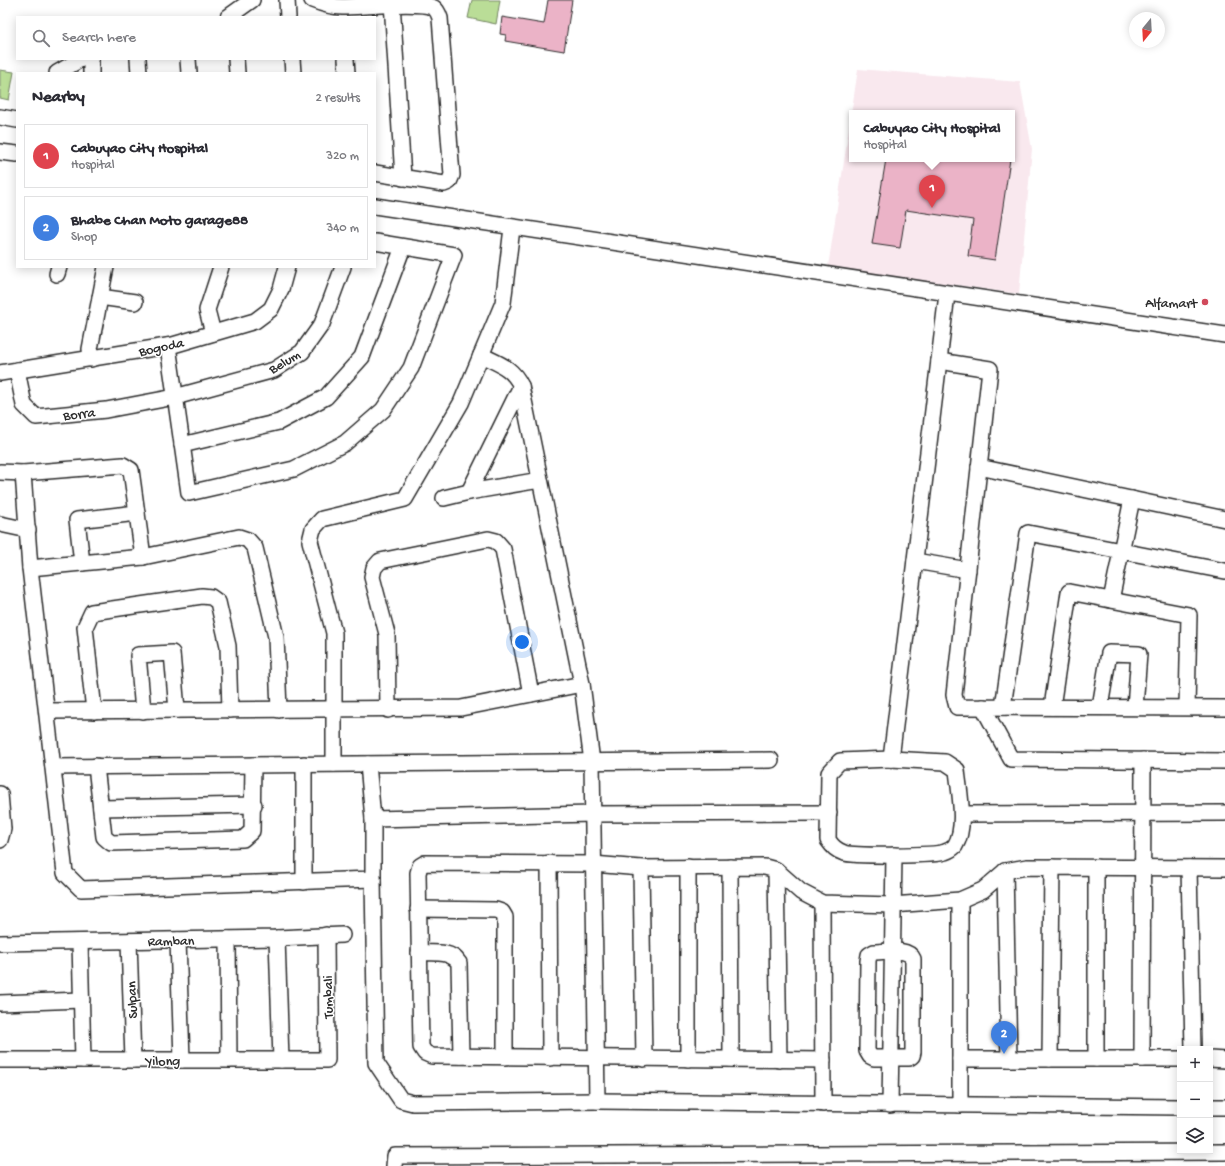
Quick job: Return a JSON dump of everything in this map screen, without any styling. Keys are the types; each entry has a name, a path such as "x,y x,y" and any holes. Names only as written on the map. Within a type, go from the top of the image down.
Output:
{"street":[{"path":"232,16 252,0"},
{"path":"287,0 288,16"},
{"path":"312,0 343,12 392,2 425,4 434,8 440,18 452,175 449,182 444,184 376,173"},
{"path":"392,2 403,178"},
{"path":"59,72 79,60"},
{"path":"91,60 92,72"},
{"path":"138,60 139,72"},
{"path":"188,60 189,72"},
{"path":"236,60 237,72"},
{"path":"292,60 293,72"},
{"path":"346,60 347,72"},
{"path":"0,117 16,120"},
{"path":"0,152 16,154"},
{"path":"376,206 1225,335"},
{"path":"334,764 334,633 310,541 313,528 322,520 405,499 461,403 503,303 512,228"},
{"path":"168,346 189,493 294,469 345,443 383,410 411,368 454,255 376,242"},
{"path":"182,445 279,422 326,397 362,357 403,247"},
{"path":"91,359 90,349 106,268"},
{"path":"213,333 207,310 221,268"},
{"name":"Bogoda","path":"0,373 168,346 255,321 271,309 281,289 288,268"},
{"name":"Belum","path":"175,397 274,370 302,352 322,324 343,268"},
{"path":"891,759 947,294"},
{"path":"100,297 135,302"},
{"path":"481,355 509,369 516,375 521,386 582,684 592,762 597,1101"},
{"path":"939,361 990,369 954,695 957,707 1225,708"},
{"name":"Borra","path":"16,370 24,405 36,417 106,410 175,397"},
{"path":"469,492 521,386"},
{"path":"0,472 23,473 122,466 131,470 143,557"},
{"path":"979,467 1225,519"},
{"path":"23,473 30,568 65,873 81,889 373,879"},
{"path":"444,498 469,492 540,480"},
{"path":"1111,600 1132,499"},
{"path":"82,563 76,520 136,512"},
{"path":"0,524 28,530"},
{"path":"1003,707 1028,533 1225,571"},
{"path":"30,568 143,557 239,537 248,540 255,548 276,637 279,710"},
{"path":"388,710 387,634 372,577 374,568 380,561 488,539 496,541 503,549 530,694"},
{"path":"915,561 968,570"},
{"path":"1052,707 1069,592 1189,615 1187,707"},
{"path":"94,711 85,627 92,612 202,596 211,597 218,602 228,646 230,710"},
{"path":"142,711 138,655 172,653 177,710"},
{"path":"1100,707 1109,653 1139,654 1135,707"},
{"path":"47,711 388,710 461,708 582,684"},
{"path":"983,707 1011,759 1225,761"},
{"path":"891,759 945,762 957,770 962,814 959,836 954,847 945,853 894,855 846,854 834,848 828,840 829,773 840,761 891,759"},
{"path":"53,767 771,760"},
{"path":"1142,1059 1143,760"},
{"path":"304,764 304,882"},
{"path":"368,764 373,819 376,1063 400,1100 413,1103 597,1101 1177,1107"},
{"path":"96,766 104,837 111,843 243,839 252,831 254,805 253,765"},
{"path":"0,794 3,829 0,840"},
{"path":"101,808 254,805"},
{"path":"373,819 593,814 829,813"},
{"path":"962,814 1225,813"},
{"path":"890,1105 894,855"},
{"path":"823,1060 432,1056 425,1053 421,1047 418,909 418,873 420,866 425,863 549,863 593,864 641,868 765,867 776,870 801,892 822,903 892,905 960,900 983,890 1005,871 1027,867 1225,868"},
{"path":"549,863 550,1058"},
{"path":"688,867 688,1059"},
{"path":"730,867 731,1060"},
{"path":"1050,1059 1052,867"},
{"path":"641,868 644,1059"},
{"path":"1096,868 1096,1059"},
{"path":"1188,868 1193,1046"},
{"path":"776,870 779,1060"},
{"path":"1005,871 1009,1059"},
{"path":"960,900 960,1105"},
{"path":"822,903 823,1104"},
{"path":"418,909 496,910 502,912 505,917 505,1057"},
{"name":"Tumbali","path":"326,935 327,1060"},
{"name":"Ramban","path":"0,943 277,938 342,935"},
{"path":"277,938 281,1060"},
{"path":"228,939 229,1060"},
{"name":"Sulpan","path":"129,940 132,1060"},
{"path":"178,940 182,1060"},
{"path":"80,942 83,1060"},
{"path":"874,952 906,952 911,954 913,959 913,1052 912,1056 909,1058 891,1059 874,1058 870,1056 867,1051 868,961 869,955 874,952"},
{"path":"419,953 448,954 455,958 458,963 461,1056"},
{"path":"0,1003 82,1000"},
{"path":"960,1059 1177,1059"},
{"path":"1213,1059 1225,1060"},
{"name":"Yilong","path":"0,1060 327,1060"},
{"path":"1213,1107 1225,1108"},
{"path":"394,1166 395,1156 515,1161 995,1159 1153,1160 1225,1152"}],"shaded area":[{"path":"858,69 1020,82 1032,149 1019,294 828,267 849,128 849,162 1015,162 1015,110 852,110"}],"green space":[{"path":"472,0 500,0 496,24 468,18"},
{"path":"0,70 14,72 9,100 0,98"}],"building":[{"path":"548,0 572,0 564,51 505,41 506,35 500,34 502,17 544,24"},
{"path":"886,162 1010,162 995,260 968,256 973,220 906,210 900,248 872,244"}],"place":[{"name":"Cabuyao City Hospital","path":"932,208"},
{"name":"Alfamart","path":"1205,302"},
{"name":"Bhabe Chan Moto garage88","path":"1004,1054"}]}
